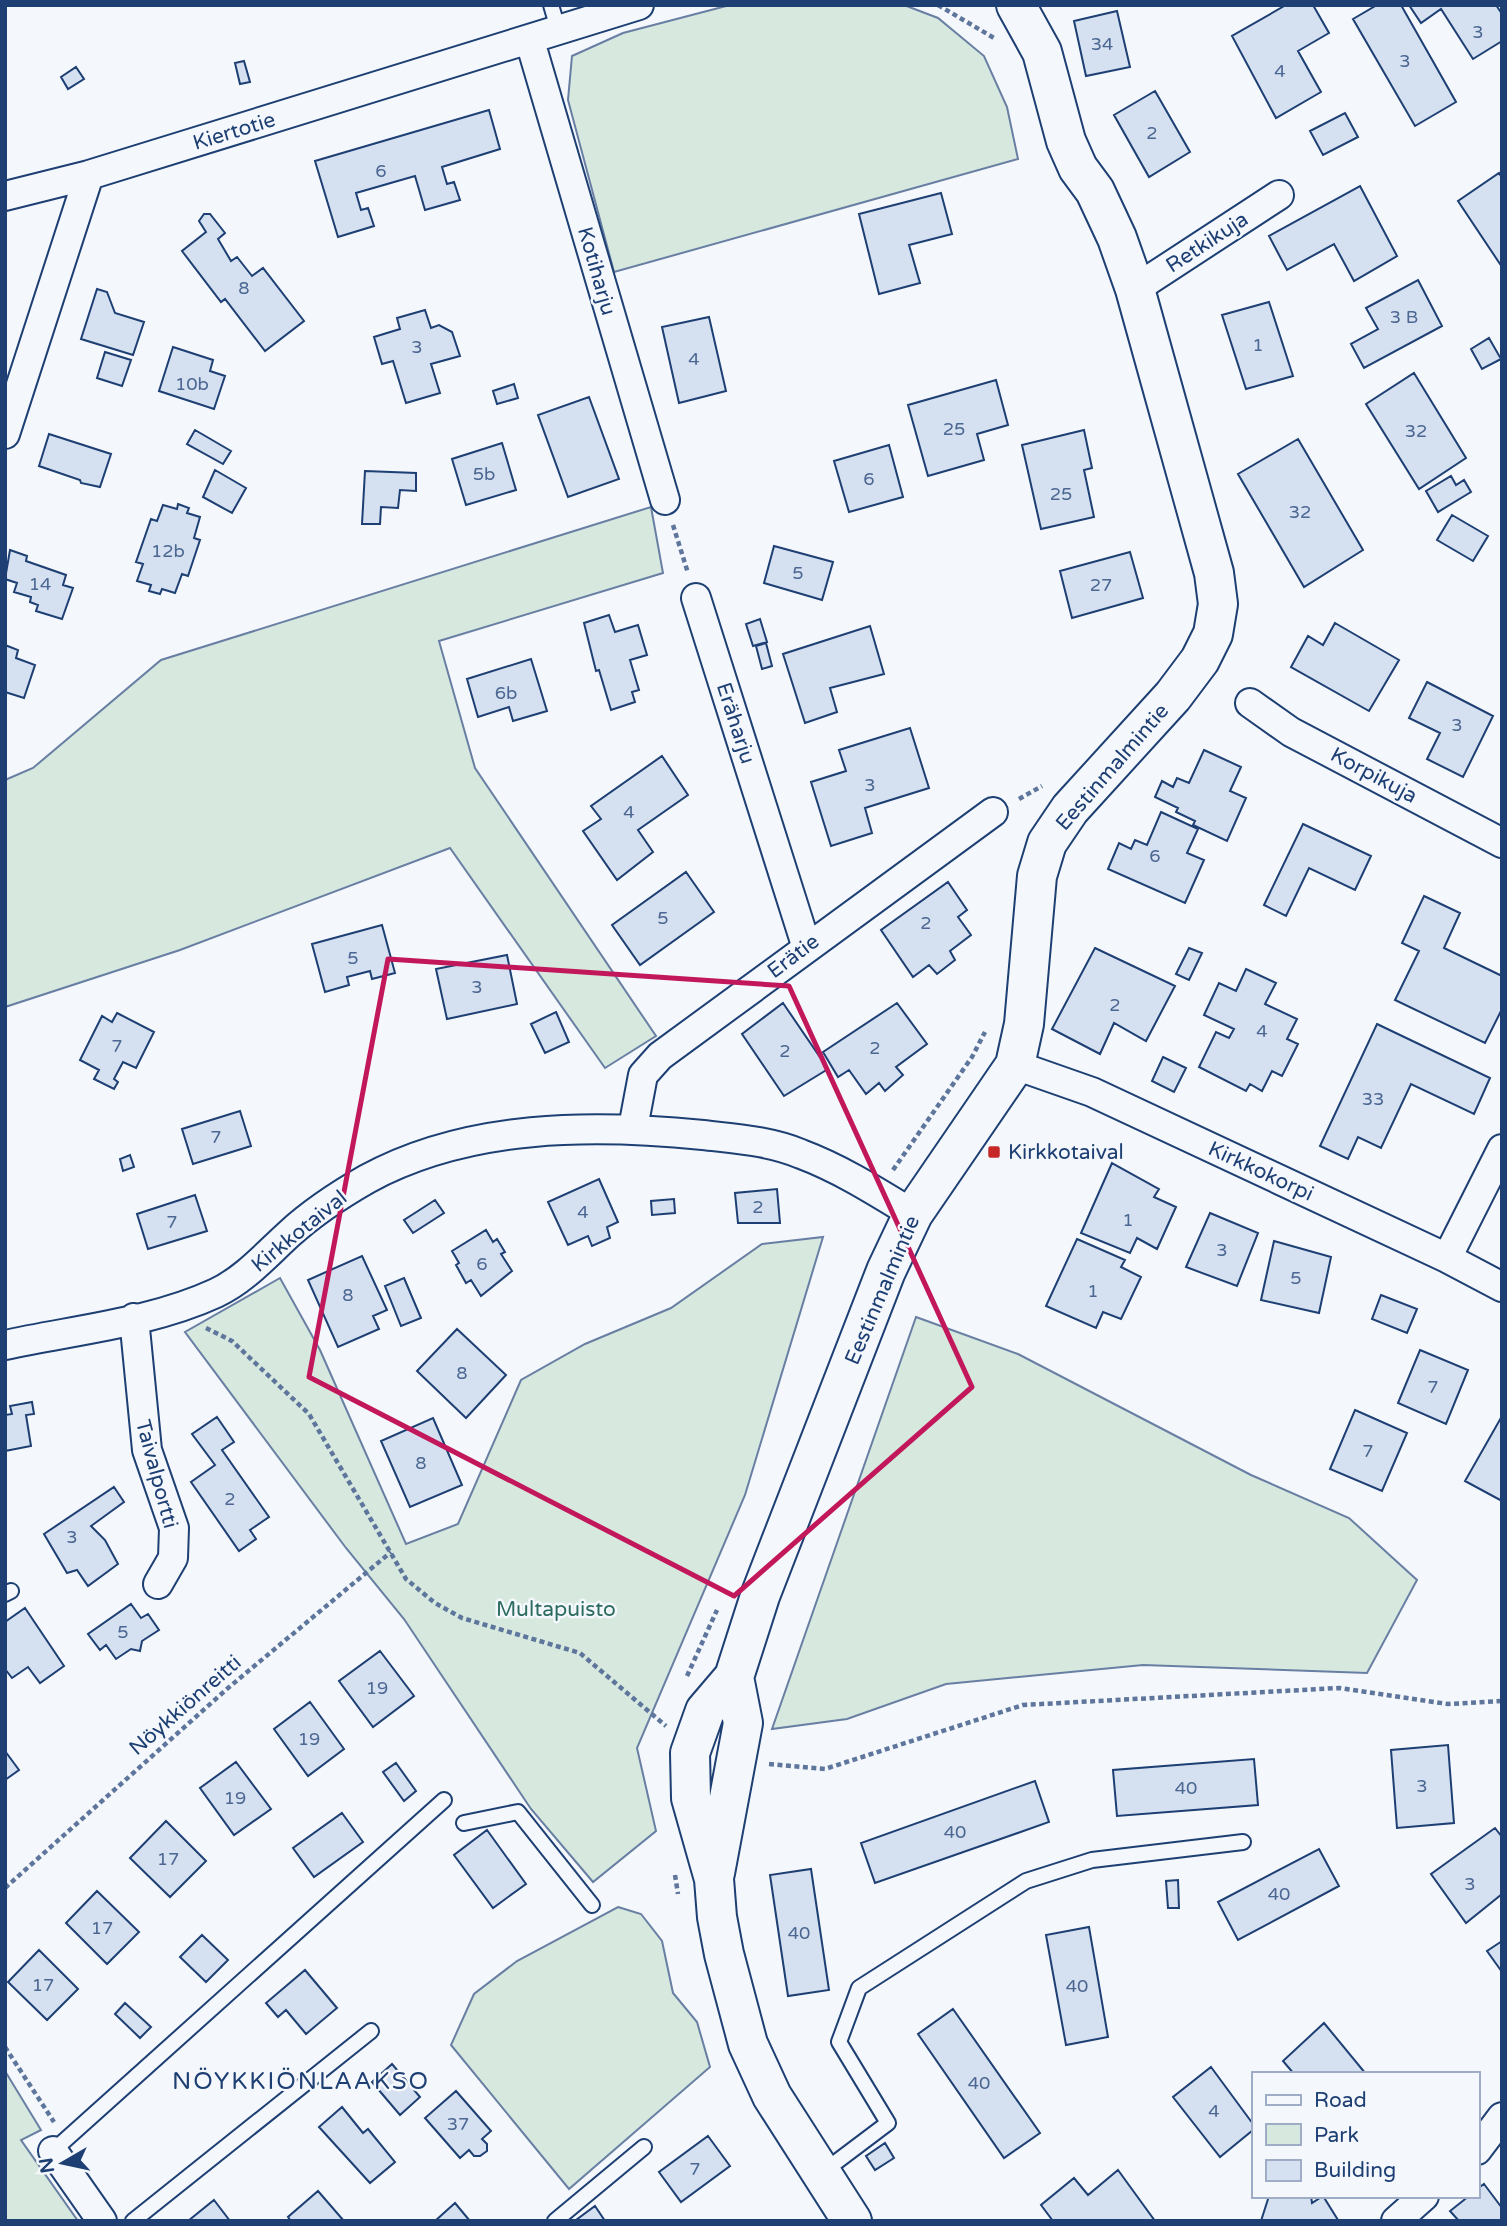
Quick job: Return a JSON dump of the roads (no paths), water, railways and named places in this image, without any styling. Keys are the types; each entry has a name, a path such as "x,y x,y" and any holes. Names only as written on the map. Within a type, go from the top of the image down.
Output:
{"street":[{"name":"Kiertotie","path":"5,196 89,175 530,41 555,18 639,5"},
{"name":"Eestinmalmintie","path":"852,2221 820,2175 772,2096 748,2044 716,1917 714,1878 691,1798 690,1753 705,1711 734,1677 760,1596 876,1297 913,1214 1015,1065 1024,1024 1037,876 1047,843 1070,809 1173,696 1200,660 1213,635 1218,604 1214,573 1135,289 1118,238 1066,141 1042,52 1016,5"},
{"name":"Kotiharju","path":"530,41 664,500"},
{"path":"5,435 89,175"},
{"name":"Retkikuja","path":"1135,289 1279,194"},
{"name":"Eräharju","path":"696,598 806,945"},
{"name":"Korpikuja","path":"1250,703 1291,732 1502,843"},
{"name":"Erätie","path":"633,1128 643,1076 660,1056 806,945 993,812"},
{"name":"Kirkkokorpi","path":"1015,1065 1092,1092 1447,1258 1502,1287"},
{"name":"Kirkkotaival","path":"5,1345 177,1308 218,1292 253,1269 292,1232 334,1198 409,1161 454,1147 521,1133 633,1128 763,1142 788,1149 843,1172 913,1214"},
{"path":"1447,1258 1502,1149"},
{"name":"Taivalportti","path":"134,1318 146,1450 174,1528 173,1558 158,1584"},
{"path":"1479,2147 1502,2117"},
{"path":"53,2151 102,2221"},
{"path":"1396,2221 1422,2198"}],"lane":[{"path":"53,2151 444,1800"},
{"path":"464,1823 518,1812 592,1905"},
{"path":"820,2175 888,2123 839,2042 859,1988 1026,1881 1092,1860 1244,1842"},
{"path":"133,2221 371,2031"},
{"path":"555,2221 644,2147"}],"place":[{"name":"Kirkkotaival","path":"994,1152"}],"district":[{"name":"NÖYKKIÖNLAAKSO","path":"301,2081"}],"park label":[{"name":"Multapuisto","path":"556,1609"}]}
